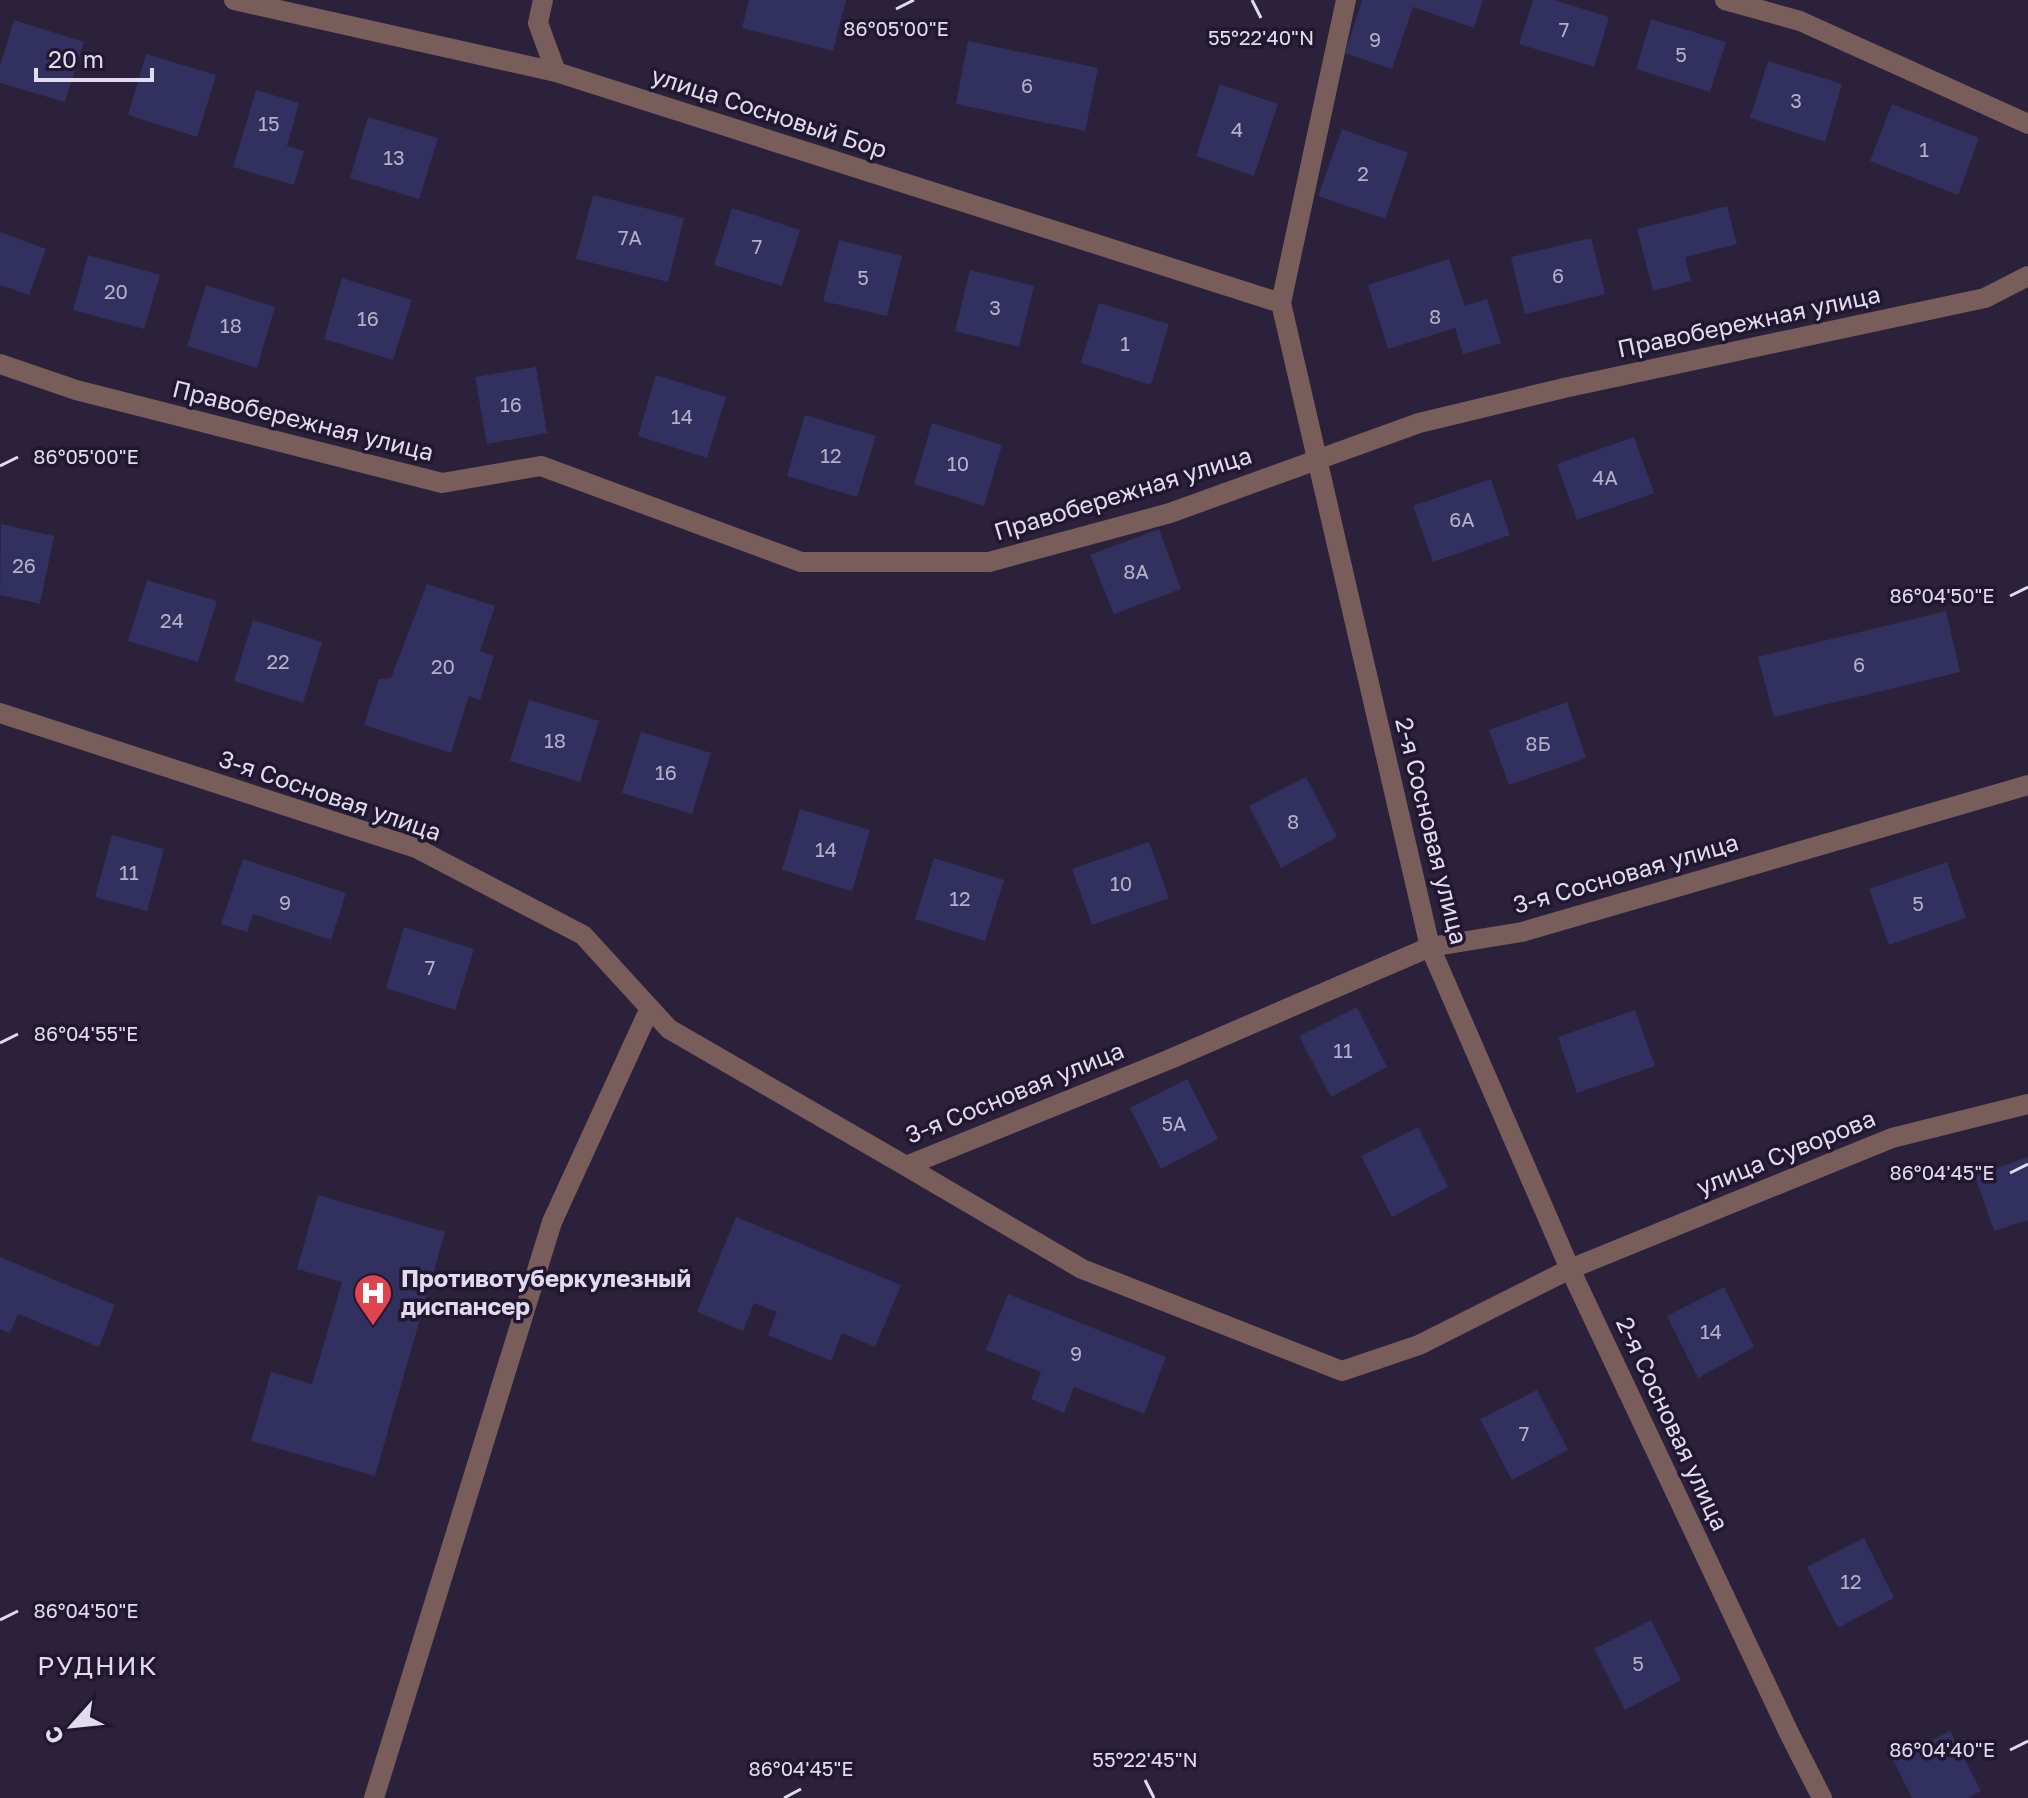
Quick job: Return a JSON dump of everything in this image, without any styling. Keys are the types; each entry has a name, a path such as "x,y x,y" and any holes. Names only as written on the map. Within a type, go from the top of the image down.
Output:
{"street":[{"name":"улица Сосновый Бор","path":"234,0 556,72 1281,303"},
{"path":"543,0 538,23 556,72"},
{"name":"2-я Сосновая улица","path":"1346,0 1281,303 1430,947 1570,1269 1822,1798"},
{"path":"1725,0 1800,21 2028,124"},
{"name":"Правобережная улица","path":"0,364 76,390 442,483 541,466 801,562 989,562 1170,513 1419,423 1564,388 1985,298 2028,276"},
{"name":"3-я Сосновая улица","path":"0,713 416,848 583,935 669,1029 906,1166 1168,1060 1430,947 1522,932 2028,785"},
{"path":"374,1798 552,1222 650,1008"},
{"name":"улица Суворова","path":"906,1166 1082,1269 1342,1371 1419,1345 1570,1269 1892,1138 2028,1104"}],"building":[{"path":"749,0 846,0 833,51 742,28"},
{"path":"1362,0 1483,0 1474,28 1413,7 1392,69 1345,53"},
{"path":"1533,0 1554,0 1609,17 1594,67 1519,44"},
{"path":"1651,19 1726,42 1710,92 1636,69"},
{"path":"14,20 84,42 65,102 0,83 0,66"},
{"path":"968,41 1098,68 1085,131 956,104"},
{"path":"146,54 216,75 197,137 128,115"},
{"path":"1768,61 1842,84 1825,142 1750,118"},
{"path":"1220,84 1278,104 1254,176 1196,156"},
{"path":"256,90 299,103 287,146 304,151 294,185 233,167"},
{"path":"1892,104 1979,138 1958,195 1870,161"},
{"path":"368,117 438,138 419,199 350,178"},
{"path":"1342,129 1408,153 1385,219 1318,196"},
{"path":"593,195 684,218 668,282 576,259"},
{"path":"1727,206 1737,244 1685,257 1691,281 1653,291 1637,229"},
{"path":"732,208 800,230 782,286 714,265"},
{"path":"0,232 46,249 29,295 0,285"},
{"path":"1591,238 1605,294 1525,314 1511,257"},
{"path":"839,240 902,256 887,316 823,301"},
{"path":"88,255 160,275 144,329 73,310"},
{"path":"1449,259 1465,306 1487,299 1501,343 1463,354 1455,328 1388,349 1368,285"},
{"path":"970,270 1034,286 1019,347 955,331"},
{"path":"342,278 412,300 393,360 324,339"},
{"path":"206,285 275,307 257,368 187,346"},
{"path":"1099,303 1169,324 1151,385 1081,363"},
{"path":"536,367 547,433 487,444 475,377"},
{"path":"656,375 726,397 707,458 638,436"},
{"path":"805,415 876,436 857,497 787,476"},
{"path":"932,423 1002,445 984,506 914,484"},
{"path":"1634,437 1654,493 1577,520 1557,464"},
{"path":"1491,479 1510,535 1433,562 1413,506"},
{"path":"1,524 54,536 40,604 0,595"},
{"path":"1159,529 1181,589 1114,614 1090,555"},
{"path":"147,580 217,601 198,662 128,641"},
{"path":"427,584 495,606 480,651 494,656 480,700 469,696 451,753 364,725 379,679 391,678"},
{"path":"1946,611 1960,672 1774,717 1758,657"},
{"path":"253,620 322,642 303,703 234,681"},
{"path":"529,700 599,721 580,782 510,761"},
{"path":"1567,702 1586,758 1509,785 1489,730"},
{"path":"641,732 711,753 692,814 622,793"},
{"path":"1306,777 1337,837 1281,868 1249,806"},
{"path":"800,809 870,830 852,891 782,870"},
{"path":"112,835 164,849 147,911 95,897"},
{"path":"1149,842 1169,898 1092,925 1072,869"},
{"path":"934,858 1004,880 985,941 915,919"},
{"path":"243,859 346,893 331,940 253,914 247,932 221,924"},
{"path":"1947,862 1966,918 1889,945 1869,889"},
{"path":"404,927 474,949 455,1010 386,988"},
{"path":"1357,1007 1387,1067 1331,1097 1299,1036"},
{"path":"1635,1010 1655,1066 1577,1093 1558,1037"},
{"path":"1187,1079 1218,1139 1161,1169 1130,1108"},
{"path":"1418,1127 1448,1187 1392,1217 1361,1156"},
{"path":"2028,1157 2028,1220 1994,1231 1975,1176"},
{"name":"Противотуберкулезный диспансер","path":"318,1195 445,1232 375,1476 251,1441 271,1372 312,1384 342,1282 297,1269"},
{"path":"736,1217 901,1285 875,1347 842,1333 831,1361 768,1335 777,1312 754,1303 743,1331 697,1312"},
{"path":"0,1257 115,1305 99,1347 18,1314 10,1333 0,1329"},
{"path":"1724,1287 1754,1347 1698,1378 1667,1316"},
{"path":"1008,1294 1166,1357 1144,1414 1074,1387 1064,1413 1031,1399 1041,1372 986,1350"},
{"path":"1537,1390 1568,1450 1512,1480 1480,1419"},
{"path":"1864,1538 1894,1598 1838,1628 1807,1567"},
{"path":"1651,1620 1681,1680 1625,1710 1594,1649"},
{"path":"1950,1731 1981,1791 1968,1798 1912,1798 1893,1760"}],"place":[{"name":"Противотуберкулезный диспансер","path":"373,1327"}],"district":[{"name":"РУДНИК","path":"98,1666"}]}
